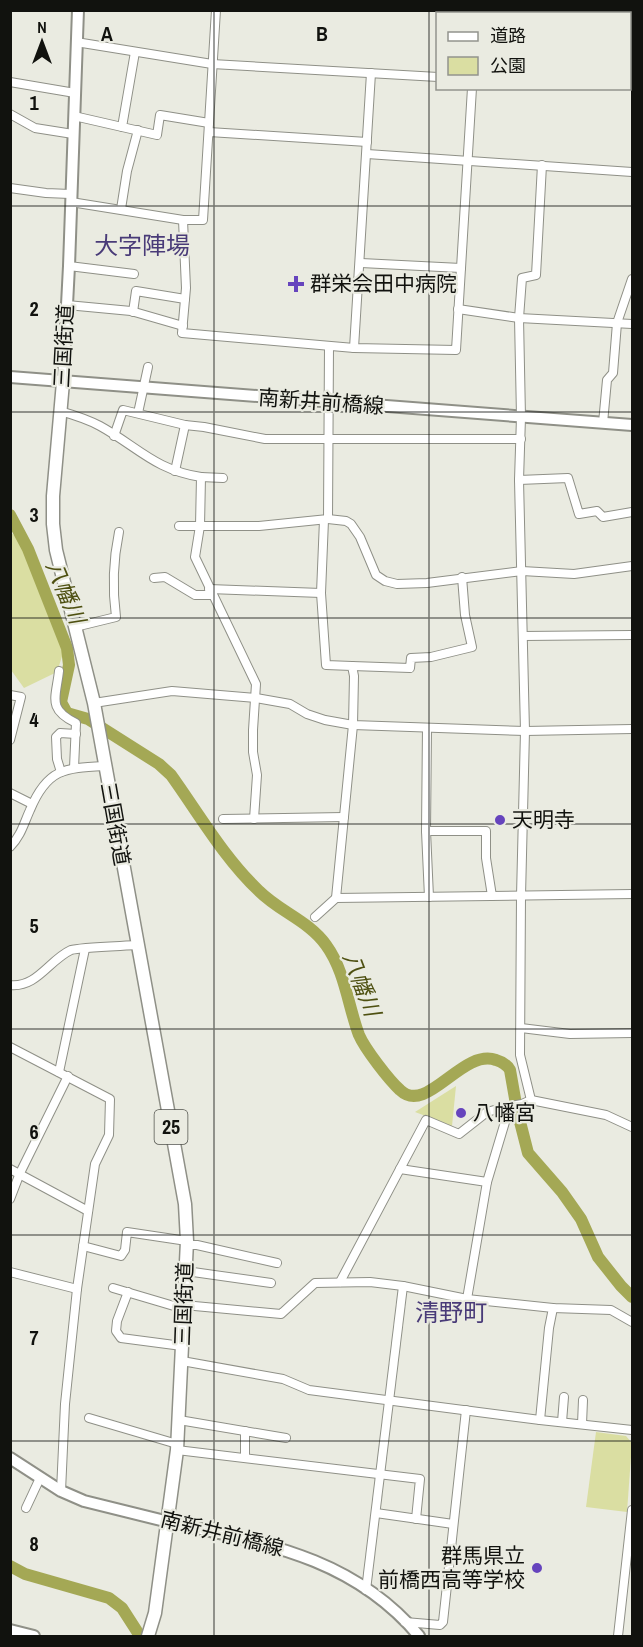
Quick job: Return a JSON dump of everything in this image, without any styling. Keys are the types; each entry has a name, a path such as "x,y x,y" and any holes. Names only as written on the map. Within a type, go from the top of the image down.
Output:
{"main road":[{"name":"三国街道","path":"78,10 69,266 53,524 56,550 94,703 184,1204 187,1243 177,1447 169,1522 152,1634"},
{"name":"南新井前橋線","path":"10,377 633,425"},
{"name":"南新井前橋線","path":"10,1458 61,1491 84,1500 298,1553 335,1571 366,1590 419,1636"},
{"path":"10,1630 34,1636"}],"street":[{"path":"10,188 183,220 204,220 216,10"},
{"path":"76,42 212,64 436,77"},
{"path":"122,127 135,52"},
{"path":"354,348 371,73"},
{"path":"10,82 75,93"},
{"path":"183,220 185,299 182,333 354,348 456,350 472,90"},
{"path":"10,114 35,128 74,134"},
{"path":"74,116 157,135 160,115 209,128 367,142"},
{"path":"121,209 127,171 138,130"},
{"path":"367,154 633,172"},
{"path":"531,1100 520,1055 525,730 519,480 521,417 519,318 522,278 536,275 542,165"},
{"path":"361,263 461,268"},
{"path":"69,266 134,274"},
{"path":"603,423 607,380 613,373 617,323 633,279"},
{"path":"133,312 136,291 185,299"},
{"path":"67,305 133,312 183,326"},
{"path":"459,309 519,318 633,324"},
{"path":"329,346 329,440 321,593 326,665 410,668 411,658 431,657 472,647 465,615 462,577"},
{"path":"138,413 148,367"},
{"path":"114,435 123,410 184,425 265,439 520,439"},
{"path":"60,411 88,420 147,458 175,471 201,477 223,478"},
{"path":"175,471 184,425"},
{"path":"201,477 200,526 195,557 256,684 253,752 257,775 254,819"},
{"path":"519,480 568,478 579,514 597,511 603,517 633,512"},
{"path":"179,526 259,526 326,519 346,521 360,537 376,575 385,581 409,584 522,571 574,574 633,566"},
{"path":"75,627 116,617 113,593 114,559 119,532"},
{"path":"154,578 165,577 195,594 211,592 321,593"},
{"path":"523,636 633,635"},
{"path":"336,898 353,725 354,676 352,666"},
{"path":"59,671 54,704 60,714 76,723 74,768"},
{"path":"94,703 172,691 256,698 290,704 325,720 353,725 525,730 633,729"},
{"path":"10,695 21,697 10,740"},
{"path":"427,728 426,831 429,897"},
{"path":"61,772 57,759 56,737 60,733 76,734"},
{"path":"10,847 22,830 41,787 61,772 74,768 104,766"},
{"path":"10,793 32,804"},
{"path":"223,819 344,817"},
{"path":"426,831 486,831 486,858 492,896"},
{"path":"315,917 336,898 633,894"},
{"path":"10,985 21,986 35,979 72,950 137,945"},
{"path":"59,1072 85,949"},
{"path":"521,1028 570,1034 633,1033"},
{"path":"10,1047 110,1099 109,1135 95,1164 77,1289 65,1404 61,1491"},
{"path":"10,1199 20,1173 68,1076"},
{"path":"340,1282 426,1120 459,1134 487,1112 531,1100 606,1115 633,1127"},
{"path":"467,1299 487,1182 508,1106"},
{"path":"10,1169 88,1211"},
{"path":"400,1169 487,1182"},
{"path":"83,1246 121,1256 127,1232 277,1263"},
{"path":"186,1271 271,1283"},
{"path":"10,1272 77,1289"},
{"path":"112,1288 184,1307 281,1314 315,1283 370,1282 467,1299 553,1308 611,1310 633,1322"},
{"path":"366,1590 403,1286"},
{"path":"128,1292 117,1320 116,1331 121,1338 182,1346"},
{"path":"540,1420 553,1308"},
{"path":"182,1361 283,1378 309,1390 633,1430"},
{"path":"561,1422 564,1397"},
{"path":"582,1424 583,1400"},
{"path":"405,1622 440,1625 443,1622 466,1410"},
{"path":"89,1418 177,1447 420,1479 416,1519"},
{"path":"178,1420 286,1438"},
{"path":"245,1431 245,1457"},
{"path":"26,1508 40,1478"},
{"path":"618,1636 633,1510"},
{"path":"376,1513 453,1524"}],"green space":[{"path":"10,532 23,545 31,562 42,599 68,638 57,672 24,688 11,670"},
{"path":"456,1086 452,1126 415,1112"},
{"path":"596,1432 626,1436 632,1443 627,1512 586,1507"}],"waterway":[{"name":"八幡川","path":"10,515 28,549 67,648 69,665 61,702 67,713 88,719 159,764 171,775 223,850 246,878 267,898 319,937 338,966 362,1041 400,1090 410,1096 422,1095 470,1063 483,1059 496,1060 508,1067 528,1153 562,1192 581,1219 598,1257 632,1297"},
{"path":"10,1566 25,1574 109,1598 122,1608 140,1636"}],"place":[{"name":"群栄会田中病院","path":"296,284"},
{"name":"天明寺","path":"500,820"},
{"name":"八幡宮","path":"461,1113"},
{"name":"群馬県立 前橋西高等学校","path":"537,1568"}],"district":[{"name":"大字陣場","path":"142,246"},
{"name":"清野町","path":"451,1313"}]}
